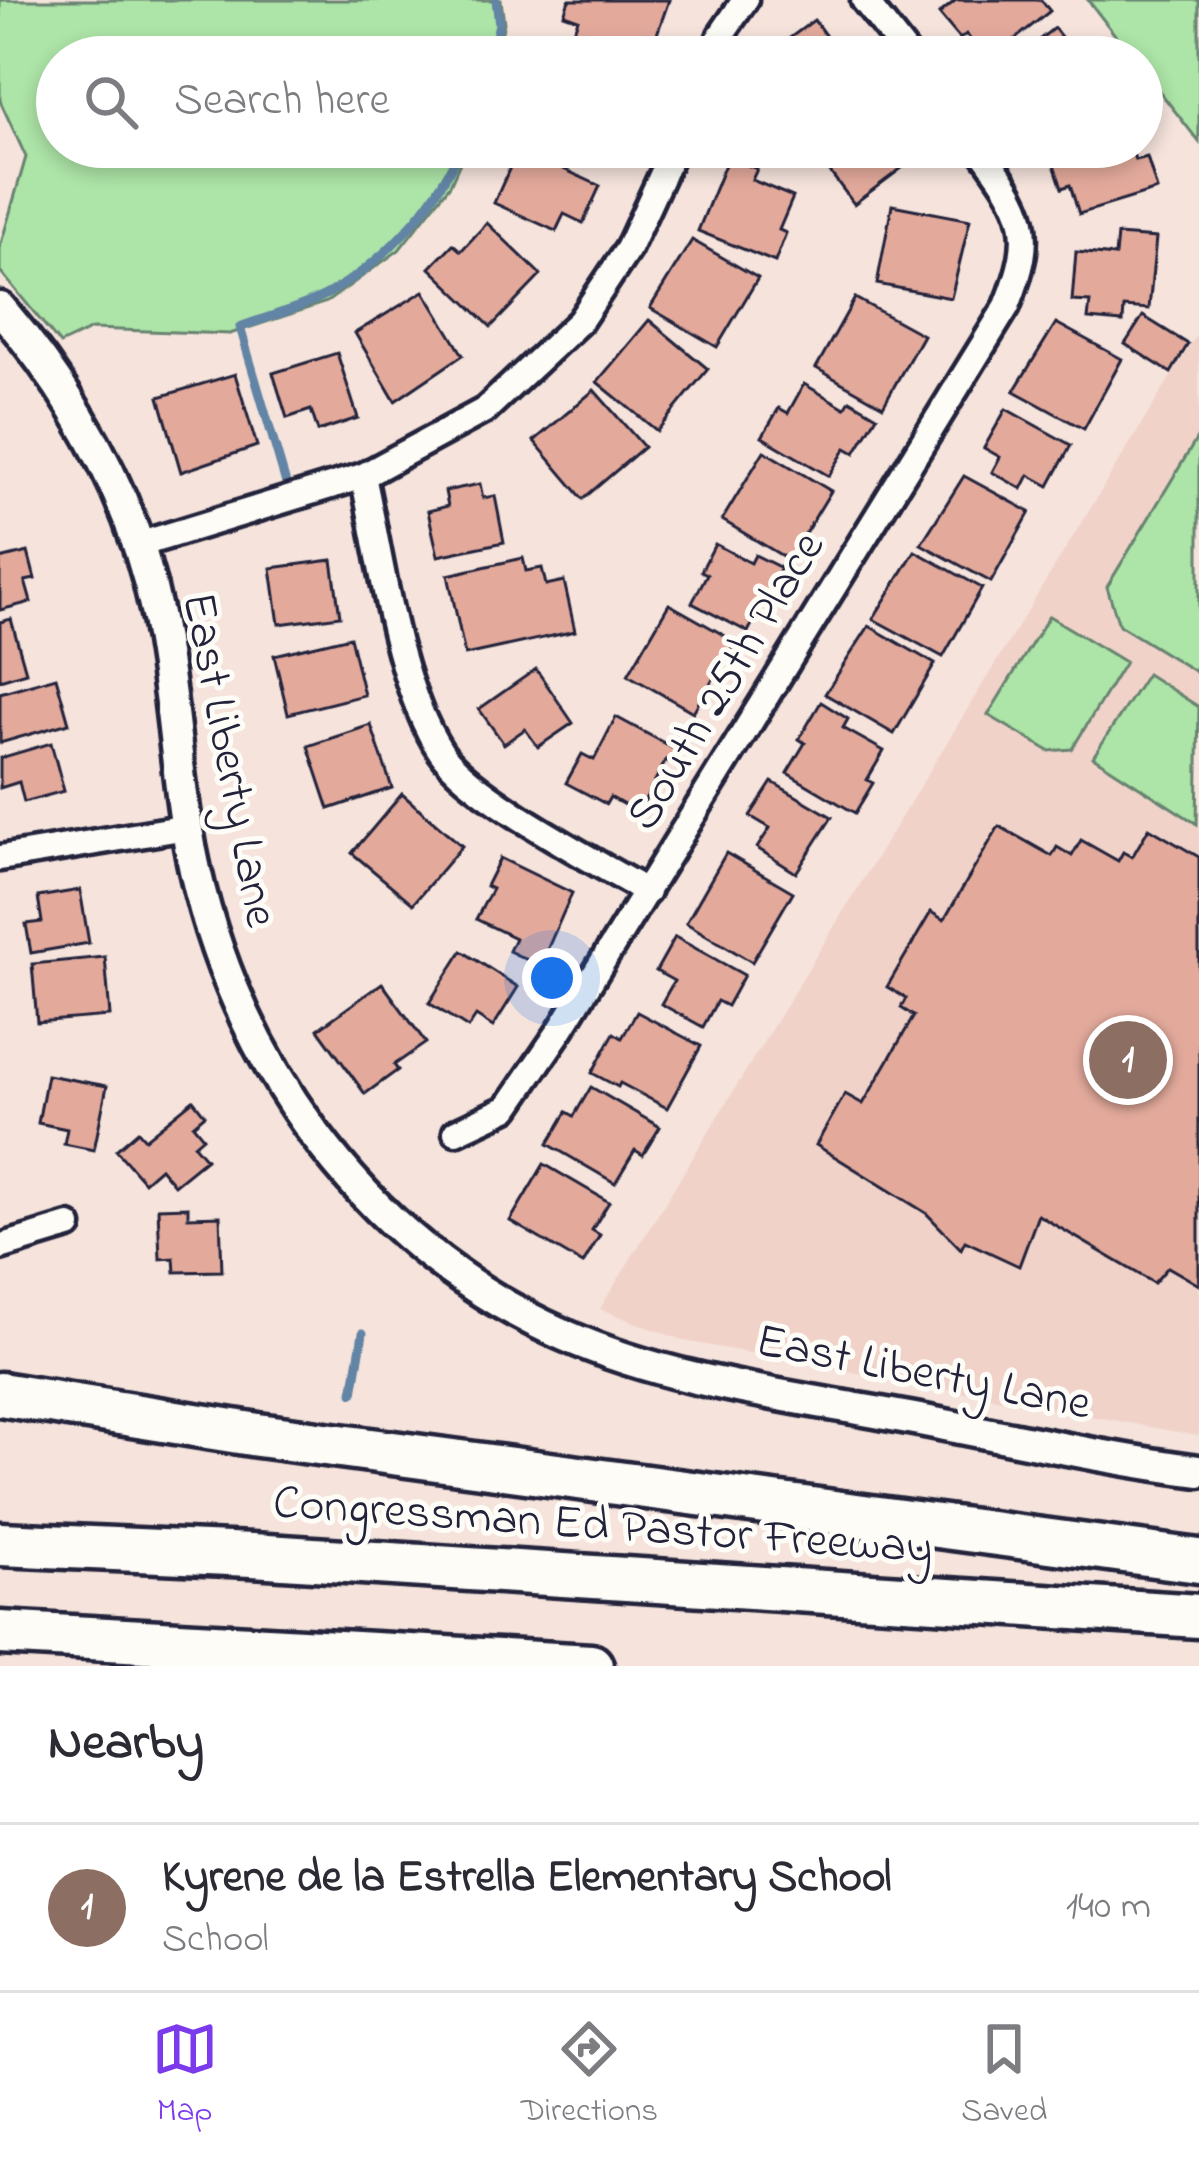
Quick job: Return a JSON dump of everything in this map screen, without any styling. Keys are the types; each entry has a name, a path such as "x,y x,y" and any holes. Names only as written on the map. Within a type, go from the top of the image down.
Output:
{"highway":[{"path":"0,1394 258,1435 1199,1561"},
{"name":"Congressman Ed Pastor Freeway","path":"0,1544 1199,1616"},
{"path":"0,1633 591,1666"}],"street":[{"path":"721,36 745,0"},
{"path":"864,0 892,36"},
{"path":"138,545 364,476 485,410 580,321 628,249 665,168"},
{"name":"South 25th Place","path":"456,1132 508,1108 647,892 1007,306 1020,274 1026,240 1011,190 995,168"},
{"name":"East Liberty Lane","path":"0,308 72,401 99,449 138,545 165,662 200,892 223,969 248,1029 290,1101 344,1174 399,1228 472,1284 564,1335 648,1364 815,1401 1199,1471"},
{"path":"364,476 412,689 442,754 475,786 647,892"},
{"path":"0,858 187,827"},
{"path":"1,1241 68,1226"}],"shaded area":[{"path":"1199,331 1199,1436 685,1341 600,1309"}],"green space":[{"path":"0,0 501,0 501,36 36,36 36,168 458,168 450,185 399,250 327,302 230,334 92,329 60,344 0,271 0,247 26,157 0,101"},
{"path":"1088,0 1199,0 1199,142 1163,96 1163,36 1116,36"},
{"path":"1199,435 1199,674 1119,625 1107,587"},
{"path":"1049,616 1125,662 1072,749 1049,751 988,715"},
{"path":"1147,674 1199,707 1197,824 1093,757"}],"building":[{"path":"569,0 669,0 656,36 572,36 578,19 564,14"},
{"path":"956,0 1041,0 1050,11 1019,36 957,36 939,14"},
{"path":"814,20 826,36 792,36"},
{"path":"510,168 561,168 600,186 583,223 564,214 556,231 494,203"},
{"path":"724,168 757,169 752,180 793,197 779,230 786,233 775,262 698,231"},
{"path":"827,168 902,168 854,204"},
{"path":"1055,168 1150,168 1157,190 1079,214 1070,185 1062,188"},
{"path":"892,205 970,220 951,298 877,284"},
{"path":"487,223 541,275 491,327 430,268 453,244 461,251"},
{"path":"1117,235 1156,238 1149,309 1124,307 1123,322 1088,319 1090,302 1072,301 1076,252 1115,256"},
{"path":"692,240 758,278 717,347 650,308"},
{"path":"424,291 463,355 395,401 355,333"},
{"path":"855,298 923,335 883,406 816,368"},
{"path":"1143,316 1188,344 1171,373 1125,344"},
{"path":"649,320 708,369 657,431 597,382"},
{"path":"1056,323 1122,359 1084,429 1014,391"},
{"path":"337,353 358,418 318,431 311,410 287,418 273,373"},
{"path":"235,374 257,446 181,472 159,397"},
{"path":"804,384 845,408 850,400 877,416 855,453 846,448 829,476 762,437 779,408 788,413"},
{"path":"594,390 644,447 583,499 534,441"},
{"path":"1006,409 1071,445 1049,486 1029,475 1022,489 992,472 1000,457 984,448"},
{"path":"764,451 831,491 789,560 722,520"},
{"path":"964,476 1030,512 991,582 921,544"},
{"path":"480,484 483,498 495,496 504,542 438,556 428,511 448,506 445,491"},
{"path":"715,544 751,563 755,555 781,568 748,632 692,603"},
{"path":"915,551 982,588 943,657 873,619"},
{"path":"28,552 35,579 25,581 31,602 0,610 0,559"},
{"path":"523,558 526,571 542,568 546,585 564,581 575,631 465,655 448,575"},
{"path":"332,560 340,616 279,624 271,568"},
{"path":"669,604 736,642 693,712 628,675"},
{"path":"11,619 26,672 0,680 0,622"},
{"path":"869,626 935,664 894,734 825,694"},
{"path":"350,637 364,695 288,714 274,655"},
{"path":"536,669 573,723 538,747 525,729 504,744 479,709"},
{"path":"56,677 69,723 0,743 0,693"},
{"path":"821,702 848,719 843,728 884,751 855,813 787,773 805,743 799,739"},
{"path":"616,717 679,751 672,764 666,760 638,813 610,797 606,804 566,783 582,754 594,760"},
{"path":"371,725 392,788 329,809 308,746"},
{"path":"51,743 64,791 24,802 19,782 0,788 0,758"},
{"path":"772,782 832,817 796,873 757,848 770,828 750,816"},
{"path":"402,794 462,846 413,904 352,853"},
{"path":"999,826 1052,856 1057,847 1072,856 1081,840 1118,861 1123,852 1132,857 1149,828 1199,857 1199,1285 1168,1267 1154,1283 1038,1215 1019,1266 965,1241 961,1249 926,1213 816,1145 845,1094 863,1104 914,1016 901,1008 906,998 887,987 931,912 944,920"},
{"path":"726,853 793,892 752,962 686,923"},
{"path":"500,858 572,893 540,966 509,951 515,938 476,919 492,889 486,886"},
{"path":"80,890 89,943 31,953 26,924 42,922 38,897"},
{"path":"675,937 744,975 727,1006 717,1001 703,1027 661,1004 674,981 656,971"},
{"path":"462,951 518,987 493,1027 476,1016 468,1028 429,1003"},
{"path":"105,957 110,1016 37,1022 32,964"},
{"path":"382,983 426,1043 394,1065 398,1070 365,1094 318,1029"},
{"path":"637,1012 701,1046 667,1108 592,1073 614,1033 622,1038"},
{"path":"47,1075 107,1086 94,1150 64,1144 67,1129 38,1123"},
{"path":"591,1087 660,1127 643,1155 635,1150 615,1183 548,1144 567,1112 574,1116"},
{"path":"193,1100 205,1115 193,1125 203,1137 194,1145 206,1159 174,1185 160,1168 144,1182 116,1150 138,1131 145,1139"},
{"path":"544,1164 609,1202 592,1230 600,1235 583,1264 510,1221"},
{"path":"188,1207 188,1217 220,1216 222,1271 175,1272 174,1258 160,1259 158,1208"}],"waterway":[{"path":"496,0 496,36"},
{"path":"290,497 240,327 319,298 370,265 423,211 450,168"},
{"path":"353,1393 363,1333"}],"place":[{"name":"Kyrene de la Estrella Elementary School","path":"1128,1060"}]}
